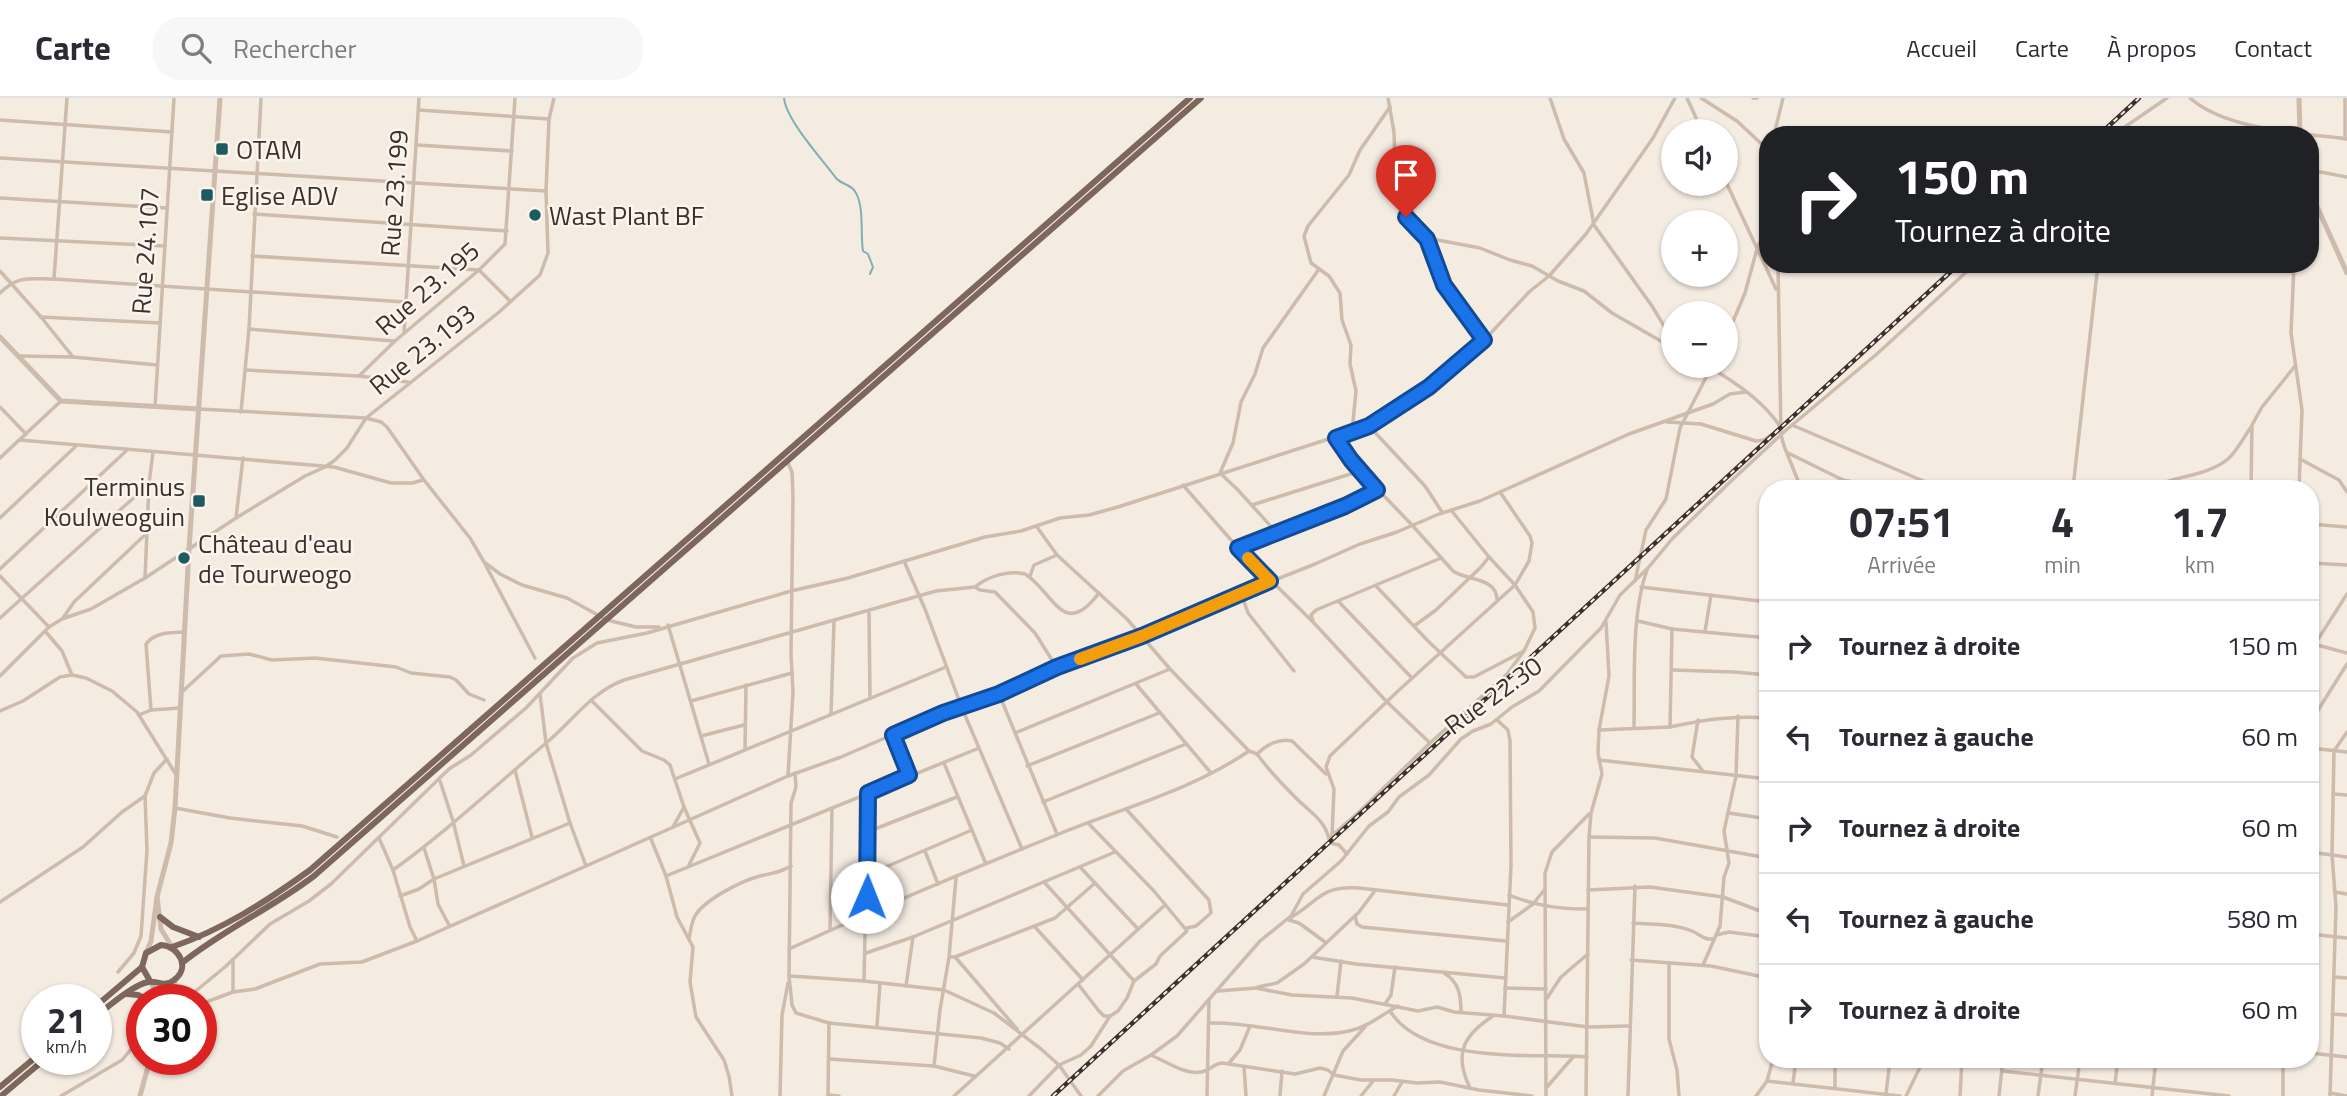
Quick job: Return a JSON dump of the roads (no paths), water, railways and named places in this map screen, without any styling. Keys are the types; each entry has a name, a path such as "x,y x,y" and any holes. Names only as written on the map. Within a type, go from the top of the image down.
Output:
{"main road":[{"path":"142,967 150,981 163,985 178,977 182,963 204,946 314,876 1191,98"},
{"path":"172,947 200,937 266,900 310,870 787,460 1201,98"},
{"path":"160,917 173,927 200,937"},
{"path":"112,992 142,967 146,953 161,945 177,951 182,963"},
{"path":"145,984 150,981"},
{"path":"0,1087 21,1069"},
{"path":"1,1096 26,1075"}],"street":[{"path":"54,279 66,98"},
{"name":"Rue 24.107","path":"155,407 174,98"},
{"path":"146,953 151,941 157,897 171,843 175,808 189,548 220,98"},
{"path":"242,412 261,98"},
{"name":"Rue 23.199","path":"404,333 419,98"},
{"name":"Rue 23.195","path":"359,376 506,244 516,98"},
{"path":"0,158 546,191 550,119 554,98"},
{"path":"1388,98 1394,132 1396,195 1406,217 1427,239 1444,285 1484,340"},
{"path":"1550,98 1564,139 1584,173 1594,225 1661,321"},
{"path":"204,984 270,924 310,901 331,884 457,763 471,755 514,719 573,658 597,643 647,633 985,537 1118,507 1369,426 1429,387 1484,340 1529,292 1549,276 1594,225 1653,138 1675,98"},
{"path":"1686,98 1696,119"},
{"path":"1701,98 1737,121 1759,142"},
{"path":"1776,126 1783,98"},
{"path":"2126,126 2167,98"},
{"path":"2190,98 2218,116 2259,126"},
{"path":"2300,98 2300,126"},
{"path":"2319,136 2346,139 2345,98"},
{"path":"1352,432 1356,391 1350,364 1351,345 1342,320 1338,288 1329,276 1311,263 1304,236 1308,226 1349,175 1360,150 1390,107"},
{"path":"418,110 550,119"},
{"path":"0,120 172,132"},
{"path":"416,145 512,151"},
{"path":"2319,172 2347,177"},
{"name":"Rue 23.193","path":"62,619 91,609 145,578 236,518 305,476 325,467 347,448 366,418 540,275 549,243 546,191"},
{"path":"1732,196 1759,253"},
{"path":"0,198 167,208"},
{"path":"2319,211 2347,273"},
{"path":"254,214 507,231"},
{"path":"0,238 165,246"},
{"path":"1427,239 1480,248 1532,266 1584,291 1612,313 1661,341"},
{"path":"1738,310 1759,244"},
{"path":"252,256 479,270 511,301"},
{"path":"1220,473 1233,443 1241,402 1255,374 1263,348 1319,269"},
{"path":"0,271 73,357"},
{"path":"1769,273 1777,290"},
{"path":"1778,273 1781,435 1798,480"},
{"name":"Rue 22.30","path":"1098,1096 1123,1071 1170,1042 1260,941 1287,920 1303,894 1347,854 1369,826 1388,812 1399,797 1429,775 1443,756 1461,739 1497,720 1512,707 1539,691 1606,621 1620,595 1687,524 1792,425 1868,362 1965,273"},
{"path":"2074,480 2097,273"},
{"path":"2294,273 2291,333 2302,410 2299,480"},
{"path":"0,293 18,279 54,279 405,302"},
{"path":"41,317 160,323"},
{"path":"249,329 395,341"},
{"path":"0,337 61,401 366,418 381,422 470,538 535,658"},
{"path":"19,356 73,357 157,365"},
{"path":"2165,480 2188,476 2230,458 2262,407 2295,366"},
{"path":"246,370 359,376 409,383"},
{"path":"1635,581 1646,530 1666,499 1682,423 1704,378"},
{"path":"1726,378 1767,409 1781,428"},
{"path":"217,998 233,992 255,989 320,964 362,962 417,941 795,773 943,713 999,694 1057,667 1142,636 1360,544 1500,492 1629,434 1713,404 1730,394 1746,392"},
{"path":"0,458 61,401"},
{"path":"0,407 26,434"},
{"path":"1664,421 1701,424 1756,441 1764,440 1781,428"},
{"path":"1792,425 1921,480"},
{"path":"2251,480 2252,425"},
{"path":"1369,426 1424,486 1443,512"},
{"path":"1336,438 1360,471 1441,558 1457,574 1482,581 1494,589 1497,601"},
{"path":"20,440 340,468 391,482 412,483 424,480"},
{"path":"0,518 76,446"},
{"path":"0,569 127,450"},
{"path":"145,578 153,452"},
{"path":"1787,452 1843,480"},
{"path":"236,518 243,458"},
{"path":"2300,459 2339,480 2347,492"},
{"path":"787,460 792,472 792,673 788,776"},
{"path":"1252,505 1360,471"},
{"path":"1220,473 1277,533"},
{"path":"0,618 149,484"},
{"path":"1183,485 1238,548 1314,622 1386,701 1430,743"},
{"path":"1238,548 1345,506 1377,490"},
{"path":"1328,776 1326,763 1330,757 1386,701 1515,585 1529,561 1532,543 1527,529 1500,492"},
{"path":"1331,836 1507,674 1524,652 1535,628 1535,618 1515,585 1451,510"},
{"path":"2319,525 2347,527"},
{"path":"1037,527 1056,555 1142,636 1170,670 1249,751 1256,754 1295,798 1319,818 1331,836"},
{"path":"0,676 49,627 62,619 74,602 147,533"},
{"path":"1030,577 1034,565 1056,555"},
{"path":"1413,626 1436,610 1489,557"},
{"path":"1314,622 1311,615 1315,610 1441,558"},
{"path":"904,561 1022,849"},
{"path":"484,562 510,579 567,598 603,619 636,627 666,626"},
{"path":"2319,563 2347,565"},
{"path":"1634,727 1638,621 1641,587 1648,568"},
{"path":"393,870 424,848 515,770 591,700 617,683 946,589 975,587 991,578 1012,573 1030,577 1058,608 1070,613 1087,607 1099,593"},
{"path":"0,576 49,627"},
{"path":"1376,586 1440,653 1468,678 1524,652"},
{"path":"975,587 995,592 1035,633 1057,667"},
{"path":"1641,587 1759,601"},
{"path":"1241,593 1248,613 1294,671"},
{"path":"2319,635 2347,594"},
{"path":"1705,631 1710,595"},
{"path":"1339,602 1412,678"},
{"path":"869,612 870,698"},
{"path":"831,713 834,621"},
{"path":"1586,1096 1589,837 1591,813 1601,780 1599,730 1609,677 1606,621"},
{"path":"1638,621 1672,629 1759,637"},
{"path":"666,626 709,764"},
{"path":"1670,727 1672,629"},
{"path":"45,631 62,651 72,675"},
{"path":"151,710 146,645 151,638 160,634 184,632"},
{"path":"2319,646 2347,653"},
{"path":"181,692 221,656 249,654 272,660 304,658 367,663 398,667 411,673 450,677 469,694 484,700"},
{"path":"2319,709 2347,664"},
{"path":"675,779 946,667"},
{"path":"1014,733 1170,670"},
{"path":"1671,670 1759,674"},
{"path":"691,701 792,673"},
{"path":"0,712 60,677 72,675 86,678 112,691 139,715 175,773"},
{"path":"1136,684 1211,773"},
{"path":"746,685 746,749"},
{"path":"540,694 546,743 586,866"},
{"path":"999,694 1057,834"},
{"path":"591,700 642,751 670,765 700,844 688,867"},
{"path":"139,715 151,710 180,708"},
{"path":"1027,766 1158,713"},
{"path":"1599,730 1670,727 1698,720 1738,716 1759,717"},
{"path":"1703,965 1720,923 1724,877 1729,863 1724,831 1737,776 1738,716"},
{"path":"1497,720 1508,730 1510,741 1509,895 1504,1016"},
{"path":"1698,720 1692,757 1703,771"},
{"path":"701,736 744,725"},
{"path":"2347,732 2334,751 2334,976 2330,1055 2330,1095 2347,1096"},
{"path":"893,735 909,775"},
{"path":"1256,754 1270,744 1293,740 1328,776 1335,789 1331,843 1339,845 1347,854"},
{"path":"1043,802 1186,744"},
{"path":"666,876 979,748"},
{"path":"2319,749 2347,752"},
{"path":"789,949 1057,834 1126,809 1211,773 1249,751"},
{"path":"118,972 134,953 141,936 147,850 145,796 154,773 167,759"},
{"path":"1599,760 1759,778"},
{"path":"944,763 987,864"},
{"path":"515,770 532,837"},
{"path":"795,773 796,786 791,803 789,976 792,1005 796,1013 829,1023 981,1038 1000,1043 1009,1049"},
{"path":"439,780 464,866"},
{"path":"864,981 868,793"},
{"path":"2333,794 2347,795"},
{"path":"0,902 83,847 122,812 145,796"},
{"path":"867,832 957,797"},
{"path":"673,828 684,807"},
{"path":"175,808 230,818 302,826 337,837"},
{"path":"830,930 832,808"},
{"path":"1126,809 1209,900 1211,913 1196,926 1186,928"},
{"path":"1546,1096 1545,888 1548,860 1552,852 1591,813"},
{"path":"1729,813 1759,818"},
{"path":"400,896 570,822"},
{"path":"1029,1096 1059,1065 1081,1055 1091,1046 1110,1016 1118,1011 1127,998 1134,982 1186,934 1186,928 1166,905 1088,822"},
{"path":"867,875 972,830"},
{"path":"1589,837 1636,836 1759,856"},
{"path":"379,838 417,941"},
{"path":"651,839 666,876 677,917 694,952 691,982 695,1017 724,1060 732,1096"},
{"path":"424,848 434,879 438,904 450,925"},
{"path":"924,850 938,884"},
{"path":"866,953 913,937 1115,852"},
{"path":"2319,853 2347,857"},
{"path":"689,938 695,916 710,901 732,887 761,876 777,874 791,866"},
{"path":"1080,867 1138,929"},
{"path":"934,1066 944,990 952,957 951,920 956,878"},
{"path":"1044,882 1134,982"},
{"path":"952,957 1055,918 1095,883"},
{"path":"1588,890 1634,886 1723,898 1759,911"},
{"path":"1628,1096 1634,886"},
{"path":"1287,920 1329,890 1351,888 1508,905"},
{"path":"1508,922 1533,904 1545,888"},
{"path":"1216,992 1276,984 1312,957 1354,916 1374,891"},
{"path":"2335,892 2347,894"},
{"path":"1509,895 1545,907 1588,909"},
{"path":"157,897 161,929 172,947"},
{"path":"954,1096 1166,905"},
{"path":"1297,914 1299,923"},
{"path":"1354,916 1357,924 1362,927 1506,941"},
{"path":"1287,920 1299,923 1325,942"},
{"path":"1633,923 1684,929 1706,940 1729,932 1759,936"},
{"path":"1034,926 1083,979"},
{"path":"2319,935 2347,938"},
{"path":"906,986 913,937"},
{"path":"1546,999 1561,977 1588,954"},
{"path":"952,957 1023,1036"},
{"path":"1312,957 1505,978"},
{"path":"233,960 233,992"},
{"path":"1631,960 1703,965 1759,976"},
{"path":"1337,996 1342,961"},
{"path":"1669,962 1669,1039 1677,1070 1678,1096"},
{"path":"1385,1004 1391,995 1395,967"},
{"path":"1442,972 1453,979 1458,988 1461,1012"},
{"path":"789,976 944,990 994,1013 1059,1065 1081,1096"},
{"path":"780,1096 782,1016 789,976"},
{"path":"2334,976 2347,978"},
{"path":"175,984 178,977"},
{"path":"877,1027 880,983"},
{"path":"1078,984 1100,1012 1104,1016 1110,1016"},
{"path":"1256,988 1292,995 1337,996 1418,1010 1437,1007 1451,1012 1588,1027 1629,1026"},
{"path":"1505,988 1546,989"},
{"path":"1207,1096 1209,999"},
{"path":"1209,1023 1330,1033 1350,1031 1367,1025 1399,1006"},
{"path":"1390,1011 1409,1029 1430,1041 1462,1050 1587,1057"},
{"path":"2332,1014 2347,1015"},
{"path":"1470,1088 1463,1072 1462,1050 1475,1030 1494,1015"},
{"path":"829,1023 828,1096 839,1096"},
{"path":"1324,1096 1343,1051 1367,1025"},
{"path":"1229,1064 1240,1050 1250,1026"},
{"path":"2319,1054 2347,1057"},
{"path":"61,1096 126,1055"},
{"path":"1151,1055 1194,1072 1215,1064 1295,1074 1320,1068 1334,1075 1373,1081 1440,1082 1532,1096"},
{"path":"1546,1088 1574,1056"},
{"path":"829,1059 934,1066 974,1076"},
{"path":"1244,1067 1246,1096"},
{"path":"1756,1096 1765,1087 1771,1068"},
{"path":"1793,1083 1795,1068"},
{"path":"1835,1068 1835,1088"},
{"path":"1886,1095 1889,1068"},
{"path":"1906,1096 1920,1068"},
{"path":"1960,1096 1962,1068"},
{"path":"1999,1096 2002,1068"},
{"path":"2038,1096 2042,1068"},
{"path":"2075,1096 2078,1068"},
{"path":"2115,1083 2117,1068"},
{"path":"2152,1096 2155,1068"},
{"path":"2283,1068 2283,1096"},
{"path":"1280,1096 1282,1071"},
{"path":"2002,1071 2229,1096"},
{"path":"140,1096 146,1075"},
{"path":"1361,1096 1373,1081"},
{"path":"1768,1081 1835,1088 1853,1093 1900,1096"},
{"path":"1394,1096 1402,1082"},
{"path":"1765,1087 1767,1096"}],"waterway":[{"path":"784,98 791,117 806,139 836,178 852,188 857,196 861,211 863,251 868,254 873,267 870,274"}],"railway":[{"path":"2109,126 2139,98"},
{"path":"1053,1096 1949,273"}],"place":[{"name":"OTAM","path":"222,149"},
{"name":"Eglise ADV","path":"207,195"},
{"name":"Wast Plant BF","path":"535,215"},
{"name":"Terminus Koulweoguin","path":"199,501"},
{"name":"Château d'eau de Tourweogo","path":"184,558"}]}
